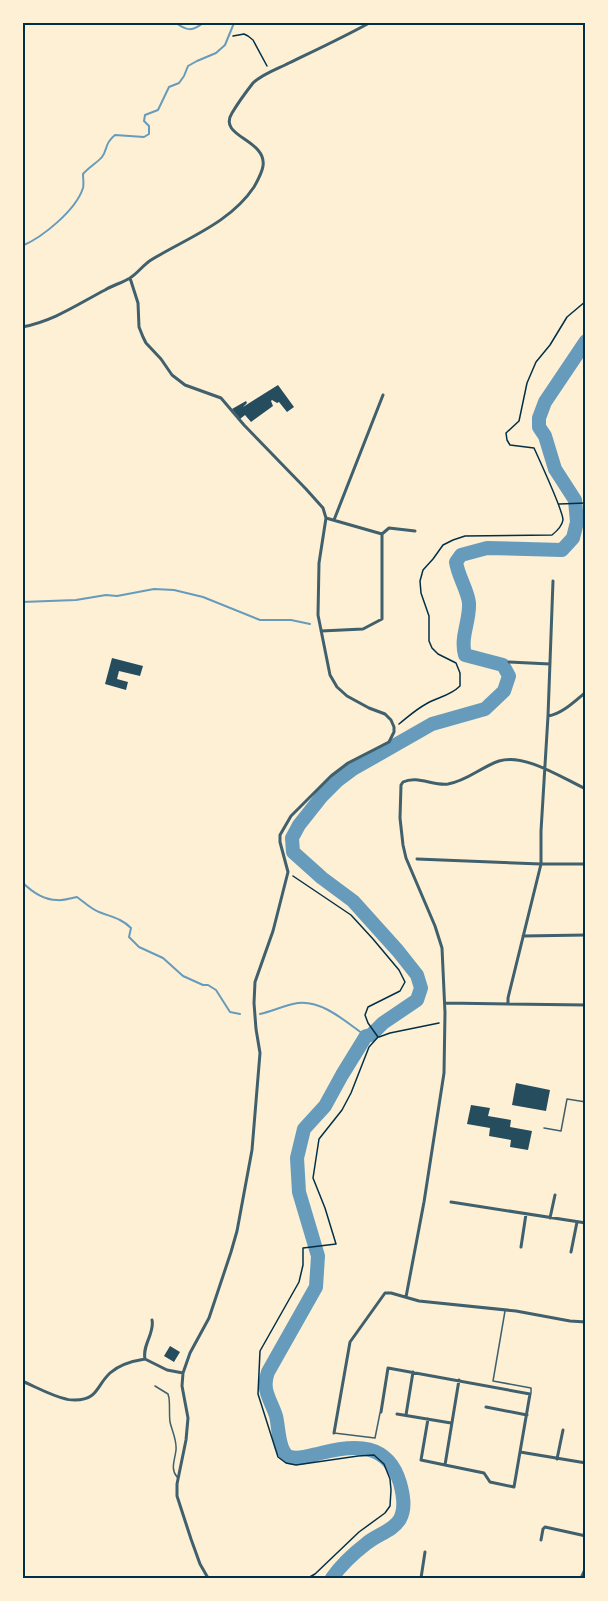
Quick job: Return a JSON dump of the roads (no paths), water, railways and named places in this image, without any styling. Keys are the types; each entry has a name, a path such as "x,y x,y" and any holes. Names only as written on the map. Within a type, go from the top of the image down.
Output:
{"street":[{"path":"22,327 57,317 130,278 150,261 182,244 235,209 250,193 263,169 262,156 252,143 233,131 229,122 253,83 270,72 371,22"},
{"path":"130,278 138,303 139,327 143,337 172,375 185,385 221,398 322,508 326,518 319,563 318,615 330,675 337,687 347,696 385,714 394,727 393,737 389,742 339,769 291,816 280,835 288,872 273,931 255,982 254,1003 260,1053 252,1150 237,1232 209,1318 190,1353 183,1373 182,1386 188,1418 177,1484 179,1501 200,1564 208,1578"},
{"path":"333,520 383,395"},
{"path":"326,518 382,534"},
{"path":"321,631 363,629 382,619 382,534 389,528 415,531"},
{"path":"508,1003 541,864 553,581"},
{"path":"509,662 550,664"},
{"path":"548,716 560,712 585,692"},
{"path":"406,1297 424,1202 444,1073 445,1003 442,948 403,845 400,818 403,782 411,779 447,784 499,761 510,760 546,768 585,789"},
{"path":"417,859 585,864"},
{"path":"523,936 585,935"},
{"path":"445,1003 585,1005"},
{"path":"550,1218 555,1195"},
{"path":"451,1202 585,1223"},
{"path":"521,1247 526,1214"},
{"path":"571,1252 577,1222"},
{"path":"334,1433 350,1342 383,1295 391,1293 419,1301 505,1310 585,1322"},
{"path":"144,1359 143,1352 153,1325 152,1320"},
{"path":"22,1381 67,1400 82,1400 96,1393 104,1379 124,1364 144,1359 167,1370 183,1373"},
{"path":"381,1412 388,1368 530,1395 514,1487 490,1482 484,1473 422,1460 428,1419"},
{"path":"406,1416 413,1372"},
{"path":"445,1465 459,1380"},
{"path":"486,1407 527,1415"},
{"path":"397,1414 451,1423"},
{"path":"557,1459 563,1430"},
{"path":"520,1452 585,1463"},
{"path":"540,1540 543,1529 546,1527 585,1536"},
{"path":"421,1578 425,1552"},
{"path":"581,1578 585,1567"}],"lane":[{"path":"544,1128 561,1131 567,1099 585,1102"},
{"path":"505,1310 493,1381 531,1388 530,1395"},
{"path":"155,1386 168,1394 169,1398 170,1422 176,1440 173,1473 178,1479"},
{"path":"334,1433 375,1438 381,1412"}],"waterway":[{"path":"120,22 140,24 146,22"},
{"path":"175,22 190,29 204,22"},
{"path":"224,22 234,23"},
{"path":"22,246 49,229 66,214 83,188 83,174 102,157 112,138 115,135 144,137 149,134 149,126 144,121 145,115 158,110 169,87 179,83 188,66 216,53 225,45 234,23 244,24"},
{"path":"332,1578 357,1551 397,1523 402,1515 403,1501 395,1470 388,1460 379,1454 369,1450 346,1448 294,1458 286,1455 281,1445 276,1416 266,1390 266,1378 316,1287 318,1256 299,1192 297,1158 304,1129 325,1106 366,1036 371,1035 383,1023 417,1000 421,988 417,975 353,901 293,852 292,838 299,825 322,796 353,769 432,724 485,709 504,691 509,676 503,665 465,655 464,642 469,603 456,562 461,555 487,548 562,550 573,538 577,522 575,500 555,469 545,436 539,427 539,418 545,402 586,341"},
{"path":"22,602 117,596 154,589 174,590 203,597 260,620 291,620 310,624"},
{"path":"22,882 34,892 52,900 77,897 96,911 123,922 131,928 129,937 139,947 163,958 183,976 216,990 230,1012 240,1014"},
{"path":"260,1014 293,1004 307,1003 334,1014 366,1036"}]}
